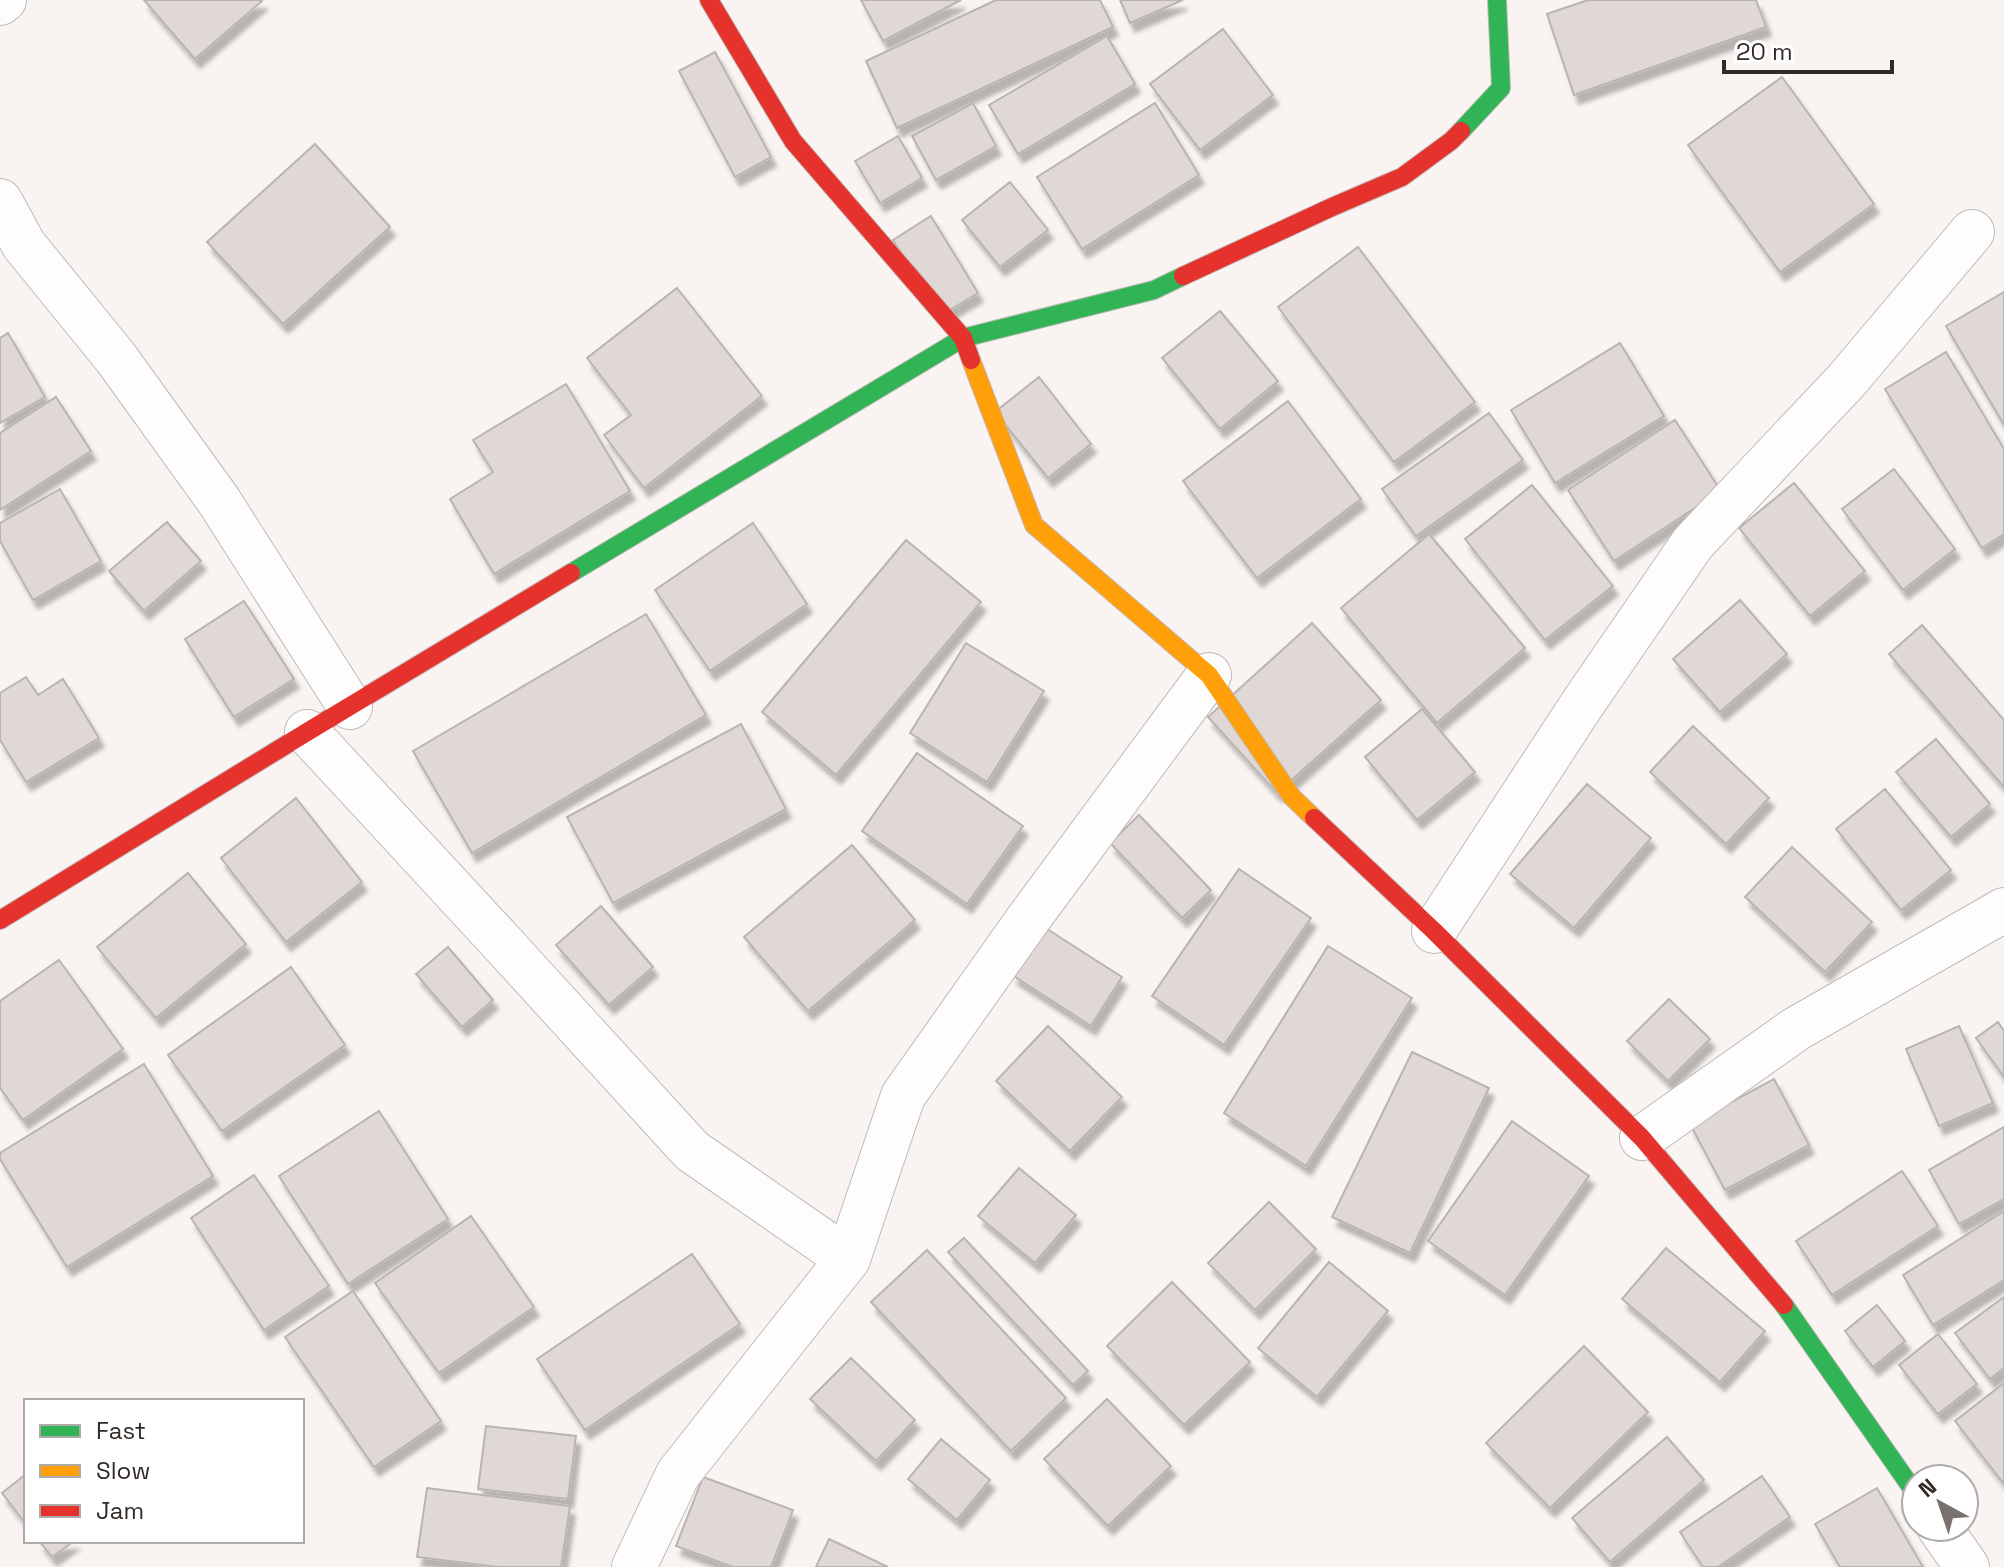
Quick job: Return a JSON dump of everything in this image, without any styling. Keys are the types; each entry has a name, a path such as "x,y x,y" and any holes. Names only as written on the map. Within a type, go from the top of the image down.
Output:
{"street":[{"path":"709,0 793,141 963,338 1034,525 1209,675 1292,797 1434,931 1642,1138 1788,1310 1900,1471"},
{"path":"0,920 963,338 1154,290 1402,177 1451,141 1501,88 1497,0"},
{"path":"0,201 24,245 116,358 219,501 350,707"},
{"path":"1434,931 1583,703 1693,543 1846,381 1972,232"},
{"path":"634,1567 678,1474 848,1259 903,1096 1026,922 1209,675"},
{"path":"307,732 692,1151 848,1259"},
{"path":"1642,1138 1796,1029 2004,910"},
{"path":"1950,1543 1967,1567"}],"building":[{"path":"144,0 261,0 262,1 195,59"},
{"path":"861,0 961,0 883,41"},
{"path":"996,0 1100,0 1113,27 897,128 866,61"},
{"path":"1120,0 1183,0 1130,23"},
{"path":"1588,0 1756,0 1766,27 1574,95 1547,14"},
{"path":"1223,29 1273,95 1200,150 1150,84"},
{"path":"1107,36 1135,84 1018,154 989,105"},
{"path":"715,52 771,157 735,177 679,71"},
{"path":"1782,77 1874,204 1780,272 1688,145"},
{"path":"973,103 996,146 936,180 912,136"},
{"path":"1155,103 1199,175 1082,249 1037,177"},
{"path":"898,136 922,178 880,203 855,161"},
{"path":"315,144 390,227 283,324 207,242"},
{"path":"1010,182 1048,230 1000,267 962,220"},
{"path":"931,216 978,293 940,316 893,240"},
{"path":"1358,247 1475,402 1394,462 1278,307"},
{"path":"677,288 762,396 644,488 604,435 631,415 587,358"},
{"path":"2004,292 2004,425 1946,326"},
{"path":"1220,311 1278,381 1220,429 1162,358"},
{"path":"8,333 45,397 0,423 0,338"},
{"path":"1620,343 1664,416 1555,483 1511,410"},
{"path":"1946,352 2004,449 2004,534 1982,548 1885,389"},
{"path":"1039,377 1091,444 1048,478 995,412"},
{"path":"566,384 630,491 494,574 450,499 493,472 473,440"},
{"path":"56,397 91,451 0,510 0,433"},
{"path":"1288,401 1361,499 1257,578 1183,481"},
{"path":"1489,413 1523,460 1416,536 1382,489"},
{"path":"1675,420 1721,491 1614,561 1568,490"},
{"path":"1894,469 1955,549 1903,590 1842,509"},
{"path":"1794,483 1865,571 1810,616 1739,528"},
{"path":"1532,485 1613,586 1545,640 1465,539"},
{"path":"60,489 101,561 33,600 0,541 0,523"},
{"path":"167,522 201,561 144,611 109,571"},
{"path":"753,523 807,604 710,671 655,590"},
{"path":"1429,534 1525,648 1437,723 1341,608"},
{"path":"906,540 981,602 836,775 762,712"},
{"path":"1740,600 1787,654 1720,712 1673,659"},
{"path":"244,601 294,679 234,717 185,639"},
{"path":"646,614 706,715 472,853 413,751"},
{"path":"1312,623 1381,700 1277,793 1208,717"},
{"path":"1922,625 2004,720 2004,787 1889,654"},
{"path":"966,643 1044,691 987,782 910,733"},
{"path":"26,677 38,695 63,679 99,738 26,782 0,740 0,693"},
{"path":"1422,709 1475,772 1417,820 1365,757"},
{"path":"741,724 786,809 613,903 567,817"},
{"path":"1693,726 1769,798 1726,844 1650,772"},
{"path":"1936,739 1990,804 1951,837 1896,772"},
{"path":"917,753 1023,826 967,904 862,831"},
{"path":"1587,784 1651,838 1574,928 1510,874"},
{"path":"1885,789 1951,870 1901,910 1836,829"},
{"path":"296,798 362,882 286,942 221,858"},
{"path":"1139,815 1211,890 1182,918 1110,843"},
{"path":"852,845 915,920 808,1011 744,937"},
{"path":"1792,847 1872,922 1825,972 1745,897"},
{"path":"1239,869 1311,918 1224,1045 1152,996"},
{"path":"188,873 246,944 156,1018 97,947"},
{"path":"601,906 653,967 609,1005 556,945"},
{"path":"1044,927 1122,977 1091,1026 1012,975"},
{"path":"1328,946 1412,998 1306,1166 1224,1113"},
{"path":"448,947 493,1000 462,1027 416,974"},
{"path":"59,960 123,1049 23,1120 0,1088 0,1001"},
{"path":"291,967 345,1045 222,1131 168,1055"},
{"path":"1669,999 1710,1039 1668,1081 1627,1041"},
{"path":"1998,1022 2004,1031 2004,1077 1976,1038"},
{"path":"1048,1026 1122,1097 1070,1151 996,1081"},
{"path":"1959,1026 1993,1103 1939,1126 1906,1049"},
{"path":"1412,1052 1489,1088 1410,1253 1332,1217"},
{"path":"144,1064 213,1176 67,1267 0,1159 0,1153"},
{"path":"1774,1079 1809,1145 1725,1190 1690,1124"},
{"path":"379,1111 448,1219 348,1284 279,1176"},
{"path":"1512,1121 1589,1176 1505,1295 1428,1241"},
{"path":"2004,1127 2004,1199 1959,1224 1929,1170"},
{"path":"1019,1168 1076,1215 1035,1263 978,1216"},
{"path":"1902,1171 1938,1226 1832,1295 1796,1241"},
{"path":"254,1175 329,1286 264,1330 191,1218"},
{"path":"1269,1202 1316,1249 1255,1310 1208,1263"},
{"path":"2004,1211 2004,1280 1933,1325 1903,1275"},
{"path":"471,1216 534,1307 439,1373 375,1283"},
{"path":"964,1238 1088,1371 1073,1385 948,1252"},
{"path":"1666,1248 1765,1331 1720,1382 1622,1299"},
{"path":"927,1250 1066,1398 1011,1451 871,1302"},
{"path":"692,1254 740,1324 585,1430 537,1359"},
{"path":"1329,1262 1388,1311 1317,1397 1258,1348"},
{"path":"1172,1282 1250,1362 1184,1425 1107,1346"},
{"path":"353,1291 441,1421 374,1467 285,1337"},
{"path":"2004,1297 2004,1368 1990,1379 1955,1333"},
{"path":"1877,1305 1905,1341 1873,1367 1845,1331"},
{"path":"1938,1334 1977,1384 1938,1414 1899,1365"},
{"path":"1584,1346 1648,1412 1550,1508 1486,1443"},
{"path":"851,1358 915,1420 876,1461 810,1399"},
{"path":"2004,1383 2004,1484 1955,1421"},
{"path":"1107,1399 1171,1466 1108,1526 1044,1459"},
{"path":"486,1426 576,1436 568,1499 478,1489"},
{"path":"1667,1437 1704,1480 1610,1562 1572,1518"},
{"path":"941,1439 990,1480 957,1520 908,1479"},
{"path":"24,1476 24,1521 2,1493"},
{"path":"1762,1476 1790,1517 1718,1567 1703,1567 1680,1532"},
{"path":"703,1477 793,1510 771,1567 733,1567 676,1546"},
{"path":"427,1488 570,1506 561,1567 498,1567 417,1557"},
{"path":"1877,1488 1900,1528 1900,1543 1909,1543 1923,1567 1840,1567 1815,1524"},
{"path":"829,1539 888,1567 816,1567"},
{"path":"41,1543 71,1543 52,1557"}],"traffic: fast":[{"path":"1461,131 1501,88 1497,0"},
{"path":"571,573 963,338 1154,290 1183,276"},
{"path":"1784,1305 1900,1471"}],"traffic: slow":[{"path":"971,360 1034,525 1209,675 1292,797 1314,818"}],"traffic: jam":[{"path":"709,0 793,141 963,338 971,360"},
{"path":"1183,276 1402,177 1461,131"},
{"path":"0,920 571,573"},
{"path":"1314,818 1434,931 1642,1138 1784,1305"}]}
